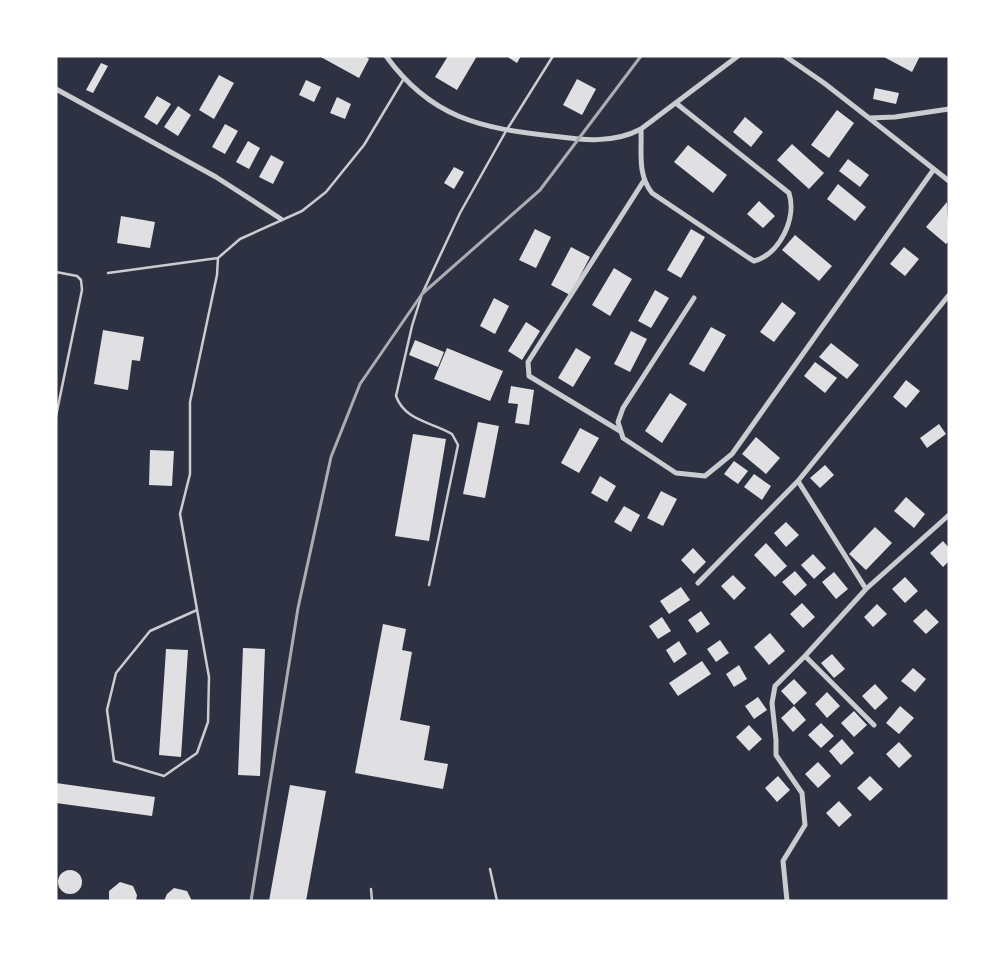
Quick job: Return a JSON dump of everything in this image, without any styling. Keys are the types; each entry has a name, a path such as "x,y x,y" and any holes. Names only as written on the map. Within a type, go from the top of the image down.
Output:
{"street":[{"path":"386,56 403,80 421,95 465,120 506,131 603,140 628,136 641,129 677,104 738,56"},
{"path":"785,56 824,83 949,181"},
{"path":"56,90 216,176 281,219"},
{"path":"643,182 652,192 754,261 764,258 775,248 788,223 792,210 789,193 677,104"},
{"path":"869,118 896,117 949,110"},
{"path":"641,129 643,182 528,362 529,376 620,431 630,444 676,473 685,475 705,476 732,454 934,169"},
{"path":"698,583 798,481 949,295"},
{"path":"620,431 618,422 623,408 694,298"},
{"path":"798,481 866,589"},
{"path":"787,901 783,861 805,825 802,793 776,756 772,703 775,686 866,589 949,515"},
{"path":"805,656 874,725"}],"lane":[{"path":"429,585 458,445 457,439 446,430 404,411 396,396 412,326 422,294 460,213 506,131 553,56"},
{"path":"108,273 218,258 240,239 302,211 326,192 364,144 403,80"},
{"path":"198,610 150,631 116,672 107,710 114,760 164,776 197,753 208,722 209,676 198,610 180,514 190,474 190,402 218,275 218,258"},
{"path":"56,272 77,276 81,280 82,290 56,416"},
{"path":"490,869 497,901"},
{"path":"370,889 372,901"}],"building":[{"path":"319,56 365,56 369,59 359,78"},
{"path":"448,56 477,56 457,90 435,77"},
{"path":"506,56 521,56 517,63"},
{"path":"882,56 920,56 912,72"},
{"path":"101,63 108,66 93,93 86,90"},
{"path":"219,75 234,83 214,119 199,110"},
{"path":"577,79 596,89 582,115 563,105"},
{"path":"306,80 321,87 314,102 299,95"},
{"path":"875,88 899,93 896,104 873,99"},
{"path":"157,96 171,104 157,125 144,117"},
{"path":"337,97 351,104 345,119 330,113"},
{"path":"178,106 191,115 178,136 164,127"},
{"path":"837,110 854,123 829,158 811,145"},
{"path":"745,117 763,132 751,147 733,132"},
{"path":"225,124 238,131 225,154 212,147"},
{"path":"248,141 260,148 249,169 236,162"},
{"path":"792,144 824,173 809,189 777,160"},
{"path":"688,145 727,175 713,193 674,162"},
{"path":"271,155 284,162 273,184 259,177"},
{"path":"848,159 869,175 860,187 839,171"},
{"path":"454,167 464,172 454,189 444,183"},
{"path":"838,184 866,207 855,221 827,199"},
{"path":"759,201 775,216 763,228 747,214"},
{"path":"947,202 949,241 946,244 926,227"},
{"path":"121,216 155,222 150,248 117,243"},
{"path":"535,229 551,237 536,268 519,260"},
{"path":"691,229 705,237 681,278 667,270"},
{"path":"795,235 832,266 819,281 782,250"},
{"path":"571,247 590,257 570,295 551,285"},
{"path":"904,247 919,259 905,276 890,264"},
{"path":"614,268 632,279 610,316 592,305"},
{"path":"655,290 669,298 651,328 638,321"},
{"path":"494,298 509,306 495,334 480,326"},
{"path":"782,302 796,313 774,342 760,332"},
{"path":"526,322 540,331 522,360 508,351"},
{"path":"711,327 726,335 704,372 689,364"},
{"path":"103,330 144,337 140,361 132,360 128,390 94,384"},
{"path":"631,331 647,339 630,372 614,364"},
{"path":"415,340 444,352 438,367 409,355"},
{"path":"831,343 859,365 847,379 819,357"},
{"path":"447,348 503,371 490,401 434,379"},
{"path":"576,348 591,357 573,387 558,378"},
{"path":"815,362 837,378 825,393 804,376"},
{"path":"906,380 920,391 906,408 893,397"},
{"path":"511,386 534,390 529,425 515,423 518,404 508,403"},
{"path":"670,393 687,404 662,443 645,431"},
{"path":"478,422 499,426 485,498 463,494"},
{"path":"939,424 946,434 927,448 920,438"},
{"path":"580,428 599,438 579,473 561,463"},
{"path":"413,434 446,439 429,541 395,536"},
{"path":"756,437 780,458 766,474 742,454"},
{"path":"150,450 174,451 172,486 149,485"},
{"path":"734,461 748,471 738,484 724,474"},
{"path":"825,465 834,475 820,488 810,478"},
{"path":"754,474 771,486 762,500 744,487"},
{"path":"600,476 616,486 607,502 591,493"},
{"path":"661,491 677,499 663,526 647,518"},
{"path":"906,497 925,514 914,528 894,511"},
{"path":"624,506 640,515 631,532 614,522"},
{"path":"786,522 799,535 786,547 774,533"},
{"path":"875,527 892,543 866,570 849,554"},
{"path":"943,541 949,548 949,561 943,567 930,553"},
{"path":"766,543 787,566 775,577 754,555"},
{"path":"693,548 706,562 694,574 681,560"},
{"path":"813,554 826,568 814,579 801,565"},
{"path":"795,571 807,585 795,596 782,582"},
{"path":"834,572 848,589 836,599 822,582"},
{"path":"733,575 746,588 734,600 721,586"},
{"path":"905,577 918,591 905,603 892,589"},
{"path":"681,587 690,600 669,614 660,601"},
{"path":"802,603 815,617 803,628 790,614"},
{"path":"877,604 887,614 873,627 864,617"},
{"path":"926,609 939,622 926,634 913,621"},
{"path":"701,611 710,624 697,633 688,620"},
{"path":"662,617 671,631 658,639 649,626"},
{"path":"383,624 406,629 402,650 412,652 400,720 430,726 424,760 448,764 443,789 355,773"},
{"path":"770,633 785,651 769,665 754,647"},
{"path":"720,640 729,653 716,662 707,649"},
{"path":"679,641 687,654 674,663 666,650"},
{"path":"243,648 265,649 260,776 238,775"},
{"path":"166,649 188,650 181,757 159,755"},
{"path":"832,654 845,669 834,678 821,663"},
{"path":"702,661 711,674 678,696 669,683"},
{"path":"739,665 747,679 734,687 726,674"},
{"path":"913,668 926,679 915,692 901,681"},
{"path":"794,679 807,693 794,705 781,691"},
{"path":"875,684 888,698 875,710 862,696"},
{"path":"827,692 840,706 827,718 815,704"},
{"path":"758,697 767,710 754,719 745,706"},
{"path":"794,706 806,720 793,732 781,718"},
{"path":"900,706 914,718 899,734 886,723"},
{"path":"854,711 867,725 854,737 841,723"},
{"path":"821,723 834,736 821,748 808,735"},
{"path":"749,725 762,739 749,751 736,737"},
{"path":"842,739 854,753 841,765 829,751"},
{"path":"899,742 912,756 899,768 886,754"},
{"path":"818,762 831,776 818,788 805,774"},
{"path":"778,776 790,790 777,802 765,788"},
{"path":"870,776 883,789 870,801 857,788"},
{"path":"56,783 155,797 152,816 56,803"},
{"path":"290,785 326,791 306,901 269,901"},
{"path":"839,801 852,815 839,827 826,813"},
{"path":"70,870 75,871 81,877 81,887 75,893 70,894 65,893 59,887 58,882 59,877 65,871"},
{"path":"120,882 133,886 137,895 136,901 109,901 109,891"},
{"path":"174,888 187,891 192,901 164,901 167,894"}],"railway":[{"path":"251,901 298,608 331,457 360,384 422,294 540,190 641,56"}]}
